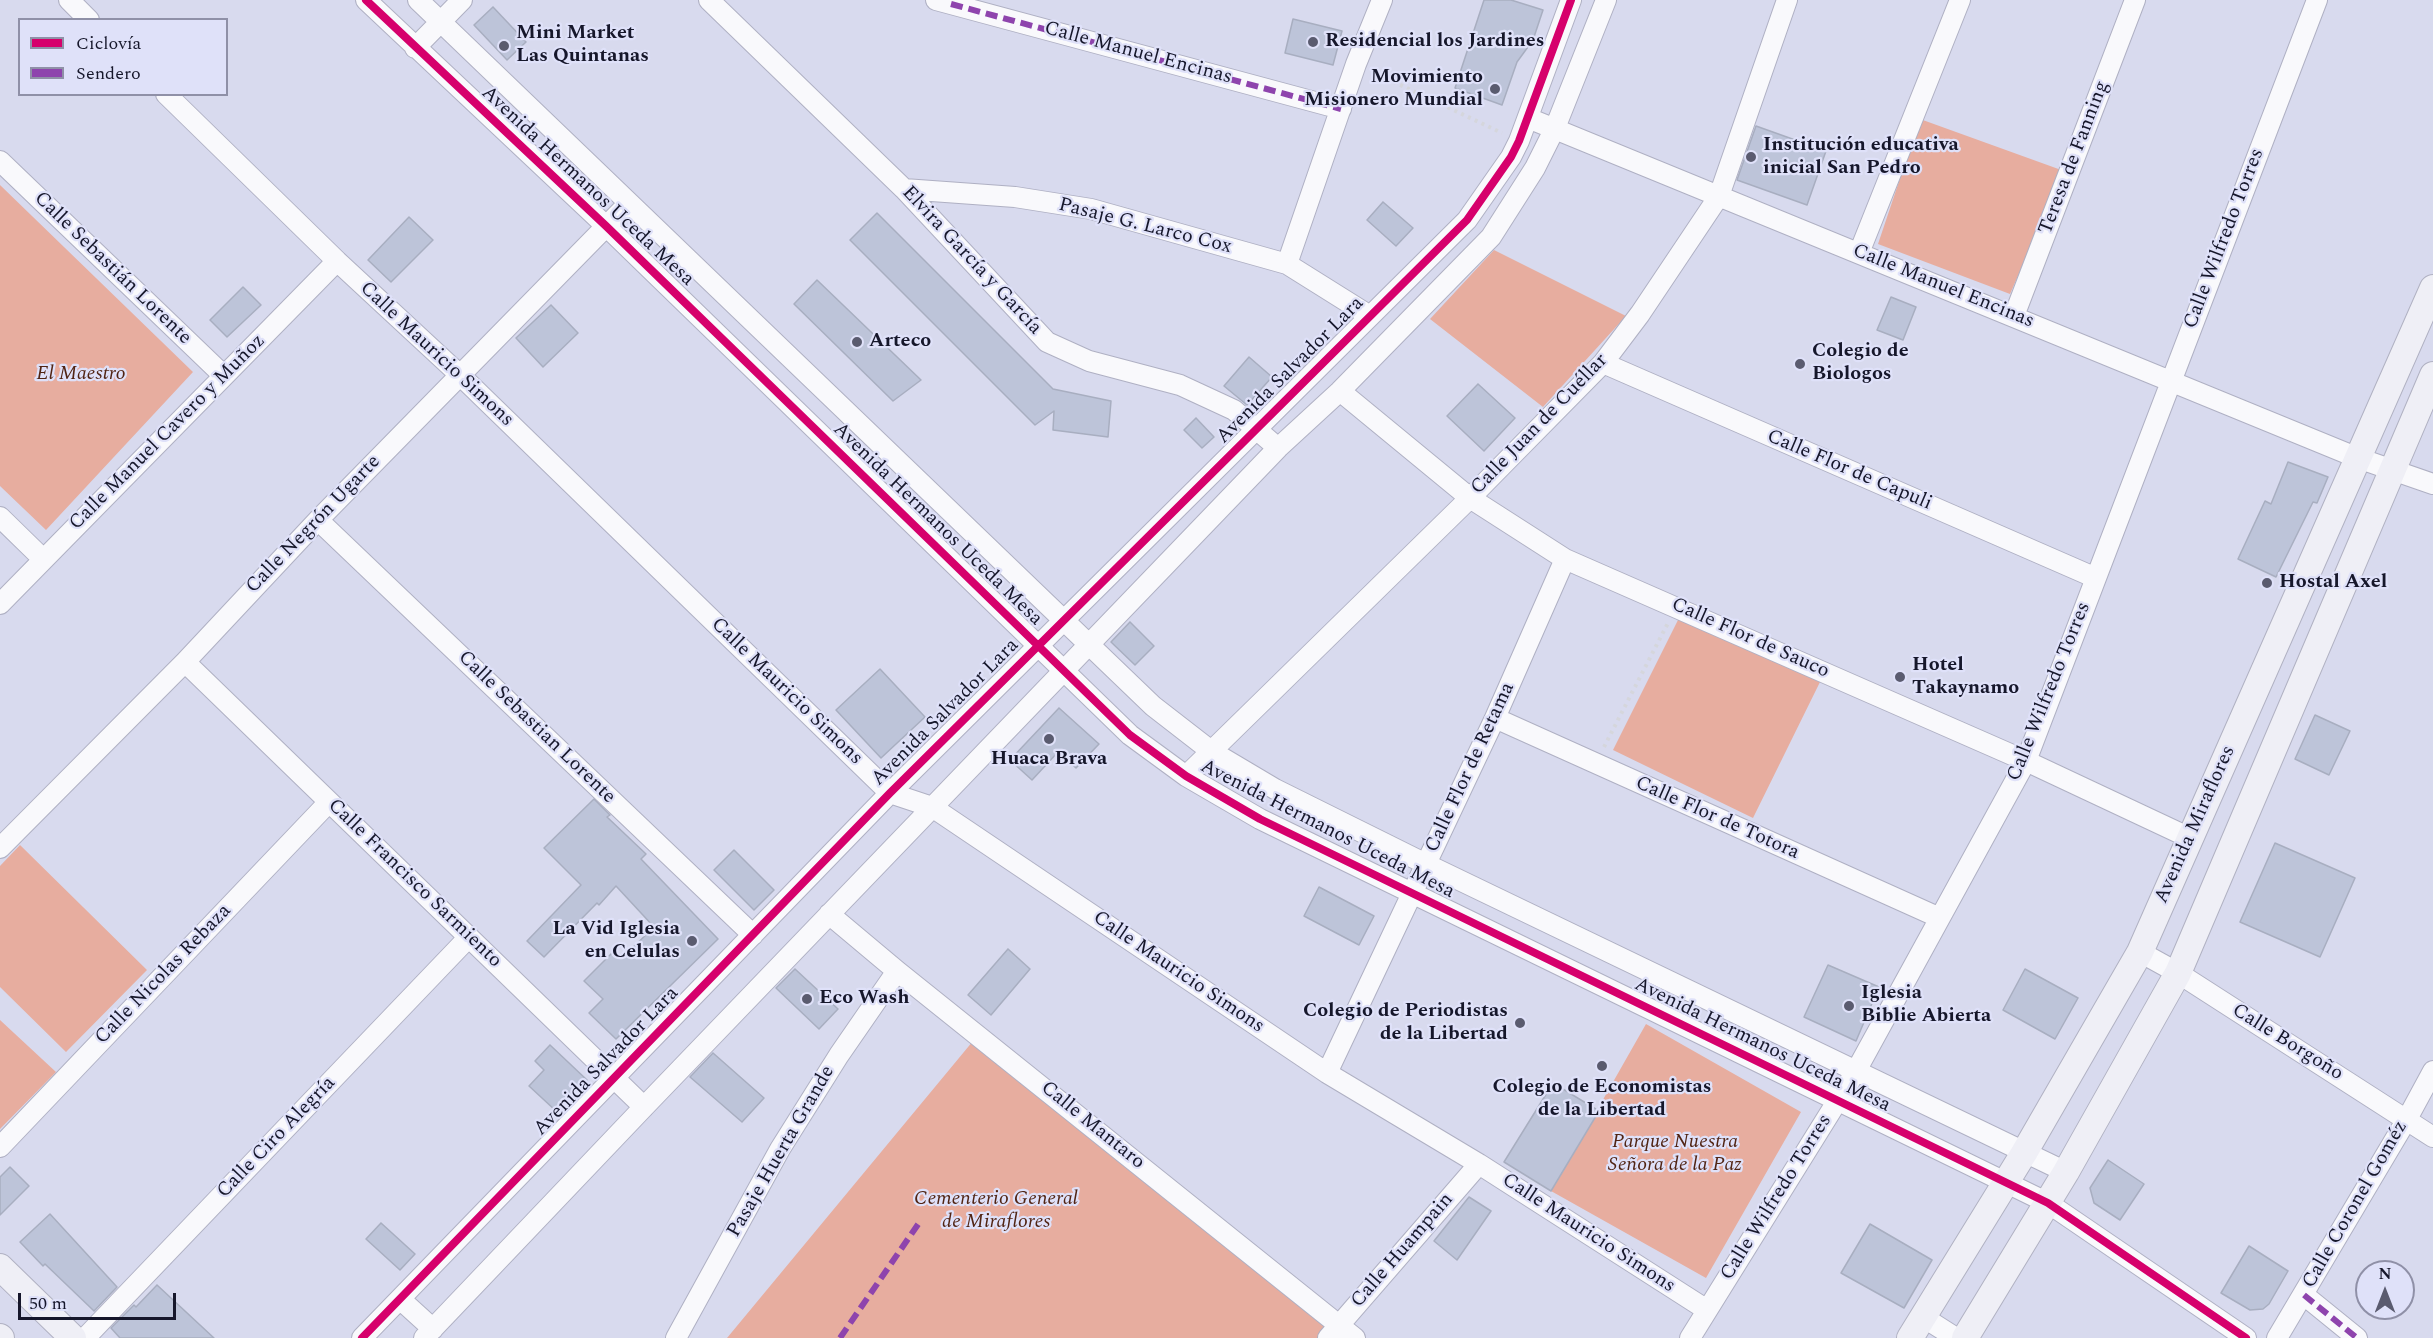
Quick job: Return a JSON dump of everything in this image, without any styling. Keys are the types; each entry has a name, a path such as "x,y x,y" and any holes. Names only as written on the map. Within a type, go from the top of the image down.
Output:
{"main road":[{"name":"Avenida Miraflores","path":"1917,1328 2024,1154 2140,951 2433,288"},
{"name":"Avenida Miraflores","path":"1965,1338 2048,1203 2178,973 2433,375"},
{"path":"0,1267 73,1338"}],"street":[{"path":"69,0 87,18"},
{"name":"Avenida Hermanos Uceda Mesa","path":"366,0 606,226 1066,670 1130,735 1186,776 1260,819 2048,1203 2246,1338"},
{"name":"Avenida Hermanos Uceda Mesa","path":"418,0 1153,706 1211,751 1275,789 1426,864 2024,1154 2066,1172"},
{"path":"415,48 462,0"},
{"path":"1287,264 1356,64 1382,0"},
{"name":"Avenida Salvador Lara","path":"362,1338 1037,644 1467,220 1511,157 1519,141 1571,0"},
{"path":"400,1299 429,1334 644,1107 1278,448 1340,391 1491,237 1535,168 1555,128 1606,0"},
{"name":"Calle Juan de Cuéllar","path":"1186,776 1470,498 1603,363 1640,314 1719,196 1787,0"},
{"path":"1859,253 1960,0"},
{"name":"Teresa de Fanning","path":"2014,316 2135,0"},
{"name":"Calle Wilfredo Torres","path":"1690,1338 1856,1071 2026,761 2317,0"},
{"name":"Calle Manuel Encinas","path":"944,2 1341,109"},
{"name":"Elvira García y García","path":"721,4 904,189 1047,342 1089,361 1180,385 1234,410 1278,448"},
{"name":"Calle Mauricio Simons","path":"168,96 337,261 460,375 890,793 932,807 1327,1073 1479,1164 1707,1311"},
{"name":"Calle Manuel Encinas","path":"1528,118 2358,458 2433,484"},
{"name":"Calle Sebastián Lorente","path":"0,161 225,376"},
{"name":"Pasaje G. Larco Cox","path":"904,189 1015,197 1091,209 1287,264 1370,316"},
{"name":"Calle Negrón Ugarte","path":"0,848 185,662 318,520 629,203"},
{"name":"Calle Manuel Cavero y Muñoz","path":"0,604 337,261"},
{"name":"Calle Flor de Capuli","path":"1603,363 2096,578"},
{"name":"Calle Flor de Sauco","path":"1340,391 1470,498 1565,559 1677,606 2026,761 2190,838"},
{"path":"857,469 881,444"},
{"path":"0,517 43,560"},
{"name":"Calle Sebastian Lorente","path":"318,520 753,935"},
{"name":"Calle Flor de Retama","path":"1327,1073 1495,718 1565,559"},
{"name":"Calle Francisco Sarmiento","path":"185,662 644,1107"},
{"name":"Calle Flor de Totora","path":"1495,718 1940,918"},
{"name":"Calle Nicolas Rebaza","path":"0,1147 329,802"},
{"name":"Calle Mantaro","path":"829,914 1334,1331 1355,1338"},
{"name":"Calle Ciro Alegría","path":"85,1338 469,937"},
{"name":"Calle Borgoño","path":"2140,951 2433,1137"},
{"name":"Pasaje Huerta Grande","path":"676,1338 780,1149 839,1055 897,971"},
{"name":"Calle Coronel Goméz","path":"2277,1338 2433,1071"},
{"name":"Calle Huampain","path":"1334,1331 1479,1164"},
{"path":"2304,1295 2357,1338"},
{"path":"1917,1328 1956,1338"}],"path":[{"path":"1356,64 1519,141"},
{"path":"1596,764 1677,606"}],"green space":[{"path":"1920,119 2064,171 2010,294 1878,244"},
{"name":"El Maestro","path":"0,185 193,372 46,530 0,486"},
{"path":"1494,250 1626,316 1543,407 1430,319"},
{"path":"1681,614 1820,682 1753,818 1613,750"},
{"path":"20,845 147,970 66,1052 0,987 0,866"},
{"path":"0,1020 56,1072 0,1129"},
{"name":"Parque Nuestra Señora de la Paz","path":"1646,1024 1801,1112 1706,1278 1551,1191"},
{"name":"Cementerio General de Miraflores","path":"978,1035 1340,1324 1328,1338 727,1338"}],"building":[{"path":"1484,0 1511,0 1543,10 1533,40 1517,62 1502,105 1455,88"},
{"path":"493,7 526,42 507,60 474,25"},
{"name":"Residencial los Jardines","path":"1293,19 1342,31 1333,65 1285,53"},
{"path":"1756,126 1826,151 1807,205 1737,180"},
{"path":"1383,202 1413,228 1396,246 1367,220"},
{"path":"877,213 1053,389 1111,401 1108,437 1053,430 1054,411 1035,425 850,240"},
{"path":"409,217 433,240 391,282 368,260"},
{"name":"Arteco","path":"817,280 921,380 893,401 794,304"},
{"path":"243,287 261,305 227,337 210,320"},
{"path":"1891,297 1916,307 1903,340 1877,330"},
{"path":"551,305 578,333 543,367 516,338"},
{"path":"1249,357 1272,377 1247,405 1224,386"},
{"path":"1478,384 1515,418 1484,451 1447,416"},
{"path":"1196,418 1214,437 1202,448 1184,430"},
{"path":"2288,462 2328,477 2317,503 2313,502 2276,577 2238,559 2265,501 2271,504"},
{"path":"1130,622 1154,646 1135,665 1111,642"},
{"path":"880,669 925,717 881,758 836,710"},
{"name":"Huaca Brava","path":"1059,708 1099,744 1076,768 1058,752 1032,780 1010,760"},
{"path":"2315,715 2350,731 2329,775 2295,759"},
{"path":"594,799 610,815 607,817 646,854 641,859 718,939 616,1039 589,1013 603,999 584,981 614,951 622,958 654,927 616,886 544,957 527,941 581,885 544,848"},
{"path":"2275,843 2355,878 2320,957 2240,922"},
{"path":"734,850 774,890 754,910 714,870"},
{"path":"1319,887 1374,916 1359,945 1304,916"},
{"path":"1008,949 1030,969 991,1015 968,995"},
{"name":"Iglesia Biblie Abierta","path":"1828,965 1879,987 1856,1041 1804,1017"},
{"name":"Eco Wash","path":"795,969 838,1009 819,1029 776,988"},
{"path":"2025,969 2078,998 2055,1039 2003,1010"},
{"path":"550,1045 587,1080 556,1111 529,1086 544,1070 535,1061"},
{"path":"713,1053 764,1098 742,1122 690,1077"},
{"path":"1553,1083 1599,1111 1551,1191 1504,1162"},
{"path":"2108,1160 2144,1184 2120,1220 2094,1203 2090,1188"},
{"path":"10,1167 29,1186 0,1215 0,1177"},
{"path":"1469,1197 1491,1211 1457,1260 1434,1241"},
{"path":"50,1214 117,1287 94,1311 45,1264 43,1266 20,1242"},
{"path":"381,1223 415,1254 400,1270 366,1239"},
{"path":"1870,1224 1932,1260 1904,1308 1841,1273"},
{"path":"2249,1246 2288,1271 2269,1304 2263,1309 2250,1310 2221,1293"},
{"path":"157,1285 214,1338 120,1338 111,1328"}],"marked path":[{"path":"951,4 1341,109"},
{"path":"840,1338 921,1220"},
{"path":"2304,1295 2357,1338"}],"cycle path":[{"path":"366,0 606,226 1130,735 1186,776 1260,819 2048,1203 2246,1338"},
{"path":"362,1338 890,793 1467,220 1511,157 1519,141 1571,0"}],"place":[{"name":"Residencial los Jardines","path":"1313,42"},
{"name":"Mini Market Las Quintanas","path":"504,46"},
{"name":"Movimiento Misionero Mundial","path":"1495,89"},
{"name":"Institución educativa inicial San Pedro","path":"1751,157"},
{"name":"Arteco","path":"857,342"},
{"name":"Colegio de Biologos","path":"1800,364"},
{"name":"Hostal Axel","path":"2267,583"},
{"name":"Hotel Takaynamo","path":"1900,677"},
{"name":"Huaca Brava","path":"1049,739"},
{"name":"La Vid Iglesia en Celulas","path":"692,941"},
{"name":"Eco Wash","path":"807,999"},
{"name":"Iglesia Biblie Abierta","path":"1849,1006"},
{"name":"Colegio de Periodistas de la Libertad","path":"1520,1023"},
{"name":"Colegio de Economistas de la Libertad","path":"1602,1066"}]}
